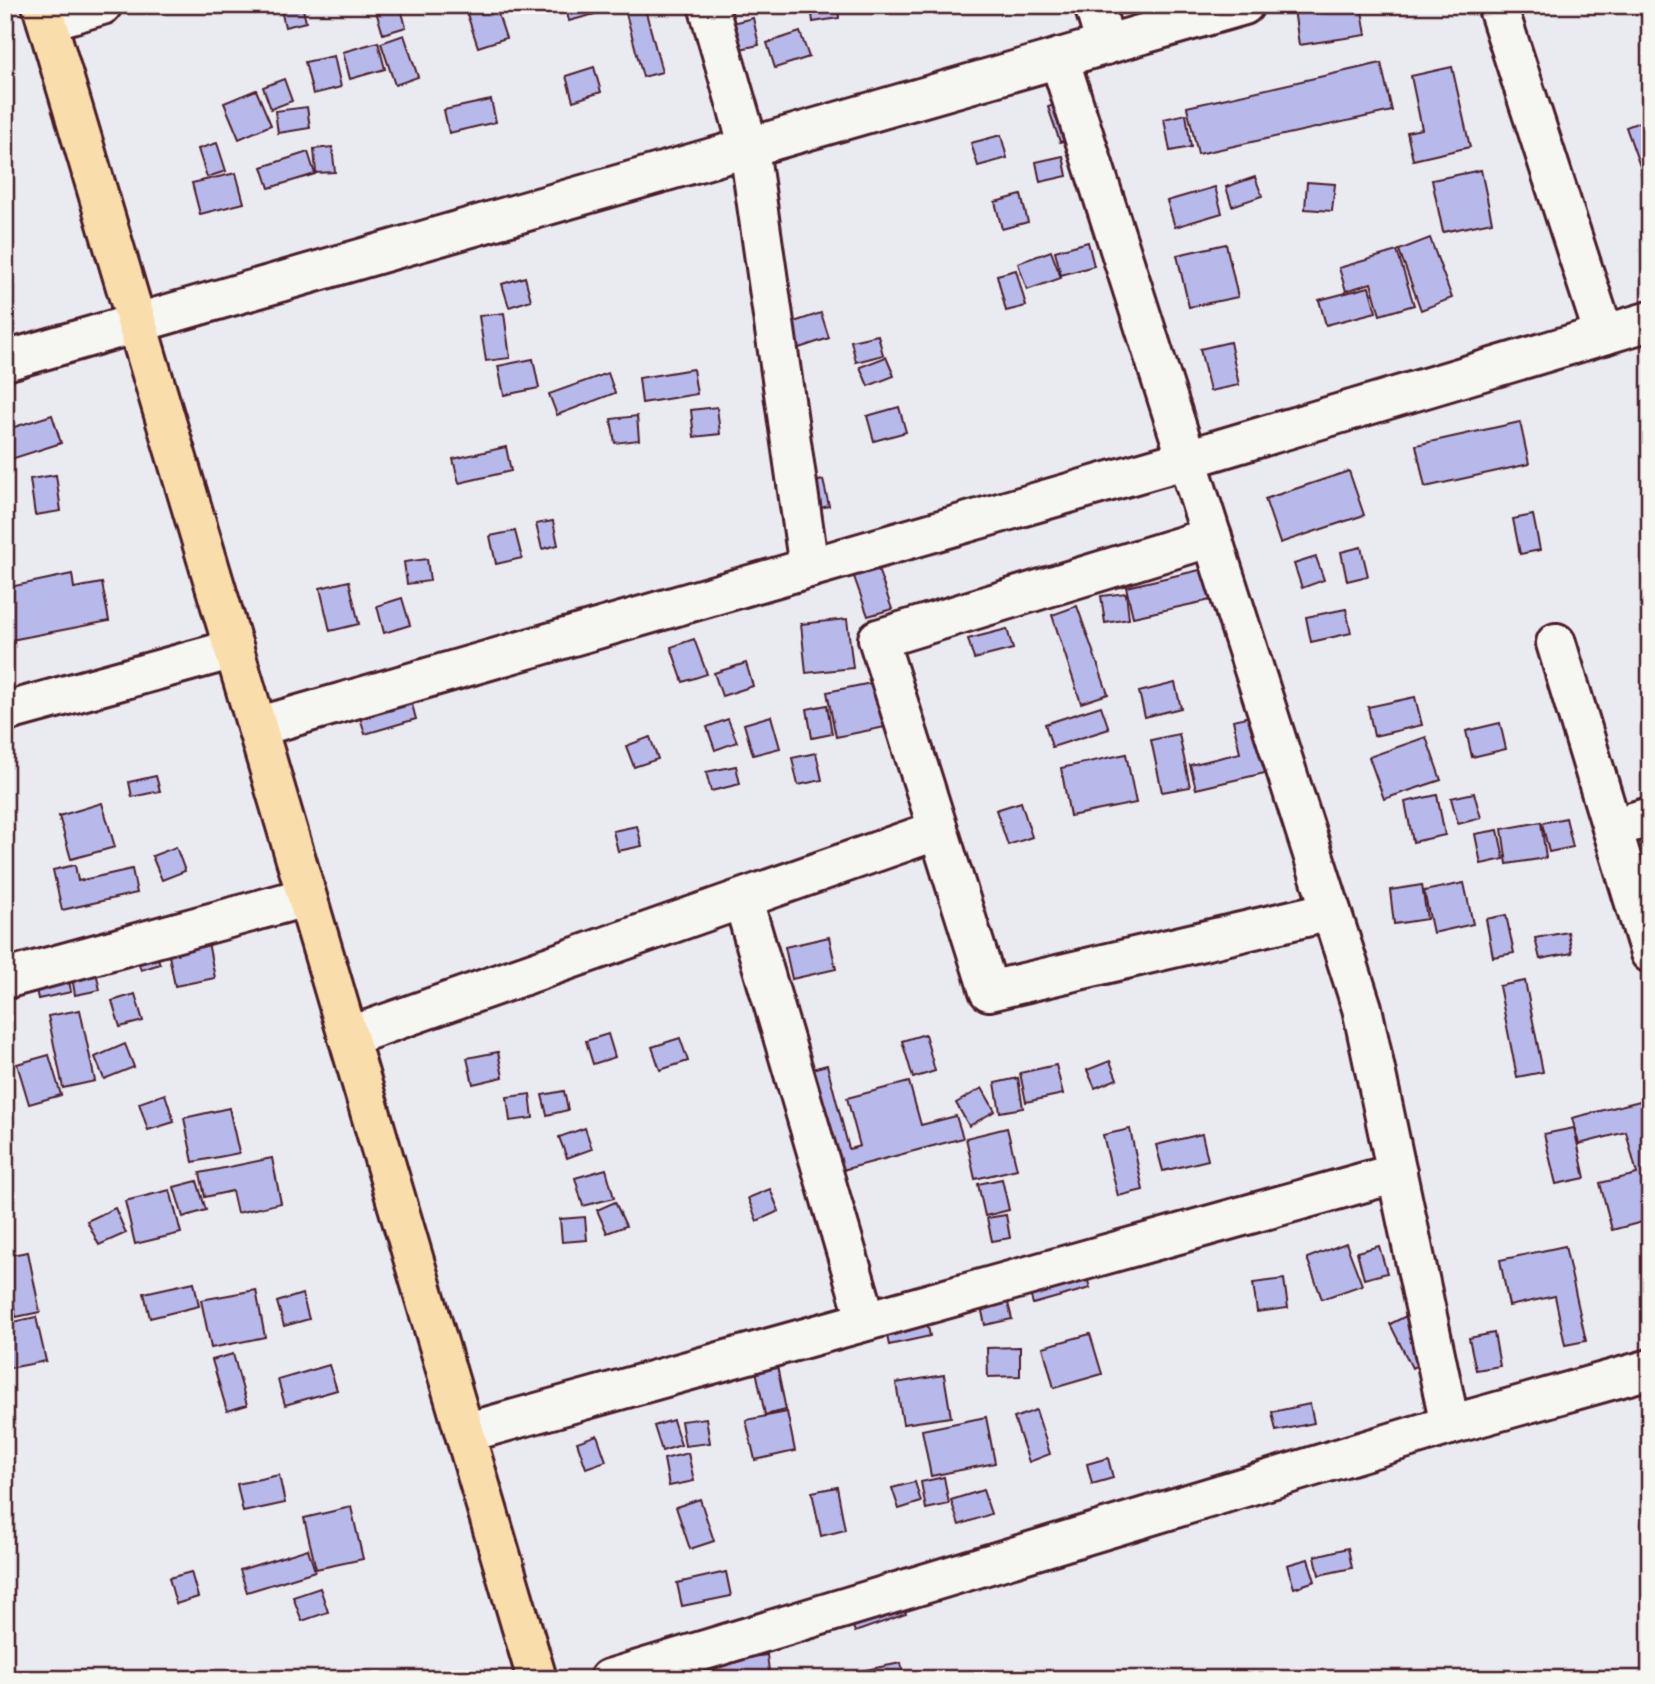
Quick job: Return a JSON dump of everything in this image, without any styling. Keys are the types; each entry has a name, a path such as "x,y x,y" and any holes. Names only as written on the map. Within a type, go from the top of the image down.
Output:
{"main road":[{"path":"44,13 537,1679"}],"street":[{"path":"44,13 102,5"},
{"path":"708,5 749,148 809,568"},
{"path":"1094,5 1106,45"},
{"path":"5,361 1244,5"},
{"path":"1497,5 1604,335"},
{"path":"1059,58 1362,1007 1450,1425"},
{"path":"257,727 1186,459 1650,321"},
{"path":"1212,537 878,639 989,991 1331,911"},
{"path":"1556,643 1650,953"},
{"path":"5,712 234,649"},
{"path":"1612,828 1650,817"},
{"path":"348,1037 743,901 938,830"},
{"path":"5,979 306,897"},
{"path":"743,901 866,1319"},
{"path":"465,1433 1397,1173"},
{"path":"609,1679 1450,1425 1650,1369"}],"building":[{"path":"239,5 260,5 241,11"},
{"path":"280,5 302,5 306,22 285,27"},
{"path":"374,5 400,5 406,27 383,34"},
{"path":"464,5 495,5 506,38 478,47"},
{"path":"565,5 644,5 662,72 643,77 624,6 569,21"},
{"path":"811,5 838,5 839,18 813,22"},
{"path":"1322,5 1361,5 1366,35 1299,45 1294,9"},
{"path":"753,18 759,45 721,53 715,27"},
{"path":"800,32 809,57 775,68 767,43"},
{"path":"404,35 418,77 395,85 381,43"},
{"path":"378,42 385,69 350,79 343,52"},
{"path":"334,56 341,87 313,94 305,62"},
{"path":"1381,63 1392,111 1198,154 1187,107"},
{"path":"594,67 601,92 573,101 566,76"},
{"path":"1452,67 1470,147 1413,160 1407,132 1422,129 1411,76"},
{"path":"284,79 292,101 271,109 263,87"},
{"path":"256,90 271,125 239,139 224,103"},
{"path":"1070,99 1082,135 1060,142 1048,107"},
{"path":"491,100 496,122 449,133 444,110"},
{"path":"307,107 310,128 278,133 275,111"},
{"path":"1186,114 1191,147 1170,151 1164,119"},
{"path":"1650,118 1650,169 1642,172 1626,127"},
{"path":"1001,135 1007,158 978,166 971,143"},
{"path":"217,143 226,171 207,177 198,149"},
{"path":"332,147 335,172 316,173 314,149"},
{"path":"308,152 315,174 269,188 262,167"},
{"path":"1063,156 1067,176 1040,182 1036,162"},
{"path":"1481,170 1492,222 1443,232 1432,180"},
{"path":"1650,171 1650,201 1641,173"},
{"path":"236,173 244,203 200,214 192,183"},
{"path":"1255,177 1262,196 1232,206 1226,187"},
{"path":"1307,182 1335,184 1332,211 1305,209"},
{"path":"1215,187 1222,213 1175,227 1167,201"},
{"path":"1021,195 1028,222 1002,229 995,202"},
{"path":"1430,238 1452,298 1421,310 1399,250"},
{"path":"1088,242 1094,266 1061,275 1055,251"},
{"path":"1226,244 1238,297 1189,307 1177,255"},
{"path":"1051,251 1061,278 1027,290 1018,263"},
{"path":"1397,251 1414,305 1380,315 1371,283 1346,291 1339,268"},
{"path":"1016,270 1026,306 1006,311 997,275"},
{"path":"525,277 531,300 509,307 502,284"},
{"path":"1369,287 1376,312 1326,325 1319,300"},
{"path":"504,313 510,358 486,361 479,316"},
{"path":"821,313 829,338 775,356 767,331"},
{"path":"878,335 883,355 856,362 851,341"},
{"path":"1230,342 1239,385 1210,391 1200,349"},
{"path":"886,357 894,376 868,386 860,367"},
{"path":"533,359 539,388 504,395 498,366"},
{"path":"693,369 697,394 642,403 639,378"},
{"path":"608,373 615,393 557,415 549,394"},
{"path":"717,407 720,434 694,437 691,410"},
{"path":"899,407 906,432 874,441 867,416"},
{"path":"52,415 61,443 5,461 5,430"},
{"path":"637,416 639,440 615,443 611,419"},
{"path":"1520,422 1529,464 1425,487 1416,445"},
{"path":"506,447 511,471 459,483 453,459"},
{"path":"1349,471 1364,515 1280,543 1265,499"},
{"path":"56,475 61,511 35,515 30,479"},
{"path":"823,480 829,506 803,512 797,486"},
{"path":"1533,515 1540,550 1520,554 1513,519"},
{"path":"553,521 558,545 542,549 536,524"},
{"path":"515,531 522,558 496,564 490,536"},
{"path":"1361,547 1368,576 1347,581 1341,552"},
{"path":"872,552 892,609 868,616 848,560"},
{"path":"1316,557 1324,580 1302,588 1294,564"},
{"path":"427,559 430,581 407,584 404,562"},
{"path":"1213,567 1220,598 1133,617 1126,587"},
{"path":"72,574 74,588 102,583 109,621 11,640 5,611 5,588"},
{"path":"349,581 359,624 330,631 320,588"},
{"path":"1126,593 1129,619 1105,623 1101,596"},
{"path":"402,598 410,625 384,633 377,606"},
{"path":"1077,606 1108,694 1081,703 1052,615"},
{"path":"1346,609 1351,633 1311,642 1306,617"},
{"path":"847,619 853,668 806,673 801,624"},
{"path":"1007,629 1013,649 974,659 968,639"},
{"path":"694,639 707,674 683,682 671,647"},
{"path":"746,663 753,686 722,696 714,673"},
{"path":"886,680 895,725 836,737 827,692"},
{"path":"1175,683 1181,708 1145,717 1139,692"},
{"path":"409,693 416,719 365,734 357,707"},
{"path":"1415,697 1422,725 1374,736 1368,707"},
{"path":"827,705 832,734 812,738 807,709"},
{"path":"1101,706 1109,729 1052,747 1045,724"},
{"path":"1255,715 1269,772 1196,789 1190,765 1240,753 1233,720"},
{"path":"771,716 780,748 753,755 744,724"},
{"path":"728,719 737,742 715,750 707,727"},
{"path":"1500,723 1506,749 1472,757 1466,731"},
{"path":"1179,734 1190,787 1162,792 1151,740"},
{"path":"650,737 658,759 634,767 626,746"},
{"path":"1426,737 1441,780 1384,799 1369,757"},
{"path":"816,753 822,780 798,785 792,758"},
{"path":"1126,754 1136,803 1070,816 1061,768"},
{"path":"736,766 740,784 711,791 706,772"},
{"path":"156,776 160,791 132,797 129,782"},
{"path":"1474,793 1481,818 1458,824 1451,798"},
{"path":"1437,795 1445,835 1413,842 1405,802"},
{"path":"1021,802 1032,837 1008,845 996,810"},
{"path":"102,803 115,847 71,859 59,816"},
{"path":"1566,818 1573,847 1549,852 1542,823"},
{"path":"1541,822 1546,858 1507,864 1502,829"},
{"path":"637,826 642,846 618,851 613,831"},
{"path":"1498,830 1504,859 1481,864 1475,834"},
{"path":"176,847 185,871 162,880 152,856"},
{"path":"75,865 78,881 132,869 137,893 62,910 53,870"},
{"path":"1464,883 1473,924 1433,933 1424,891"},
{"path":"1422,885 1427,919 1394,924 1390,890"},
{"path":"1506,915 1514,953 1493,957 1486,919"},
{"path":"206,932 215,978 175,986 166,940"},
{"path":"1568,932 1572,953 1540,959 1535,938"},
{"path":"829,937 836,969 792,979 785,947"},
{"path":"151,940 160,964 141,970 132,947"},
{"path":"95,967 100,990 75,995 71,971"},
{"path":"67,968 71,992 38,999 33,975"},
{"path":"1525,981 1543,1072 1517,1077 1499,986"},
{"path":"135,994 143,1021 120,1027 112,1001"},
{"path":"80,1010 95,1081 63,1088 48,1016"},
{"path":"608,1034 615,1057 593,1064 586,1041"},
{"path":"925,1034 935,1071 913,1078 902,1041"},
{"path":"680,1038 688,1061 660,1070 652,1047"},
{"path":"125,1044 134,1067 104,1079 95,1057"},
{"path":"498,1052 503,1077 473,1084 467,1058"},
{"path":"49,1055 61,1095 29,1104 17,1064"},
{"path":"1110,1061 1117,1079 1095,1088 1087,1070"},
{"path":"827,1065 849,1149 860,1146 847,1098 909,1082 921,1125 956,1116 963,1138 831,1173 804,1071"},
{"path":"1056,1065 1063,1094 1026,1102 1020,1073"},
{"path":"1018,1078 1023,1108 1000,1112 995,1083"},
{"path":"982,1088 995,1111 969,1126 956,1103"},
{"path":"564,1091 568,1110 547,1115 542,1095"},
{"path":"165,1094 174,1122 148,1130 139,1103"},
{"path":"530,1094 533,1118 510,1121 507,1097"},
{"path":"1644,1100 1650,1123 1650,1220 1612,1230 1600,1183 1637,1174 1626,1132 1579,1144 1572,1118"},
{"path":"229,1108 239,1153 193,1162 184,1118"},
{"path":"585,1128 592,1149 567,1158 559,1137"},
{"path":"1007,1128 1017,1169 975,1179 966,1138"},
{"path":"1574,1128 1585,1178 1556,1184 1544,1134"},
{"path":"1130,1129 1143,1190 1118,1196 1103,1135"},
{"path":"1202,1134 1208,1160 1163,1171 1156,1145"},
{"path":"272,1158 281,1203 237,1213 232,1191 205,1197 200,1173"},
{"path":"606,1169 614,1198 583,1206 575,1178"},
{"path":"1002,1179 1009,1210 985,1216 978,1184"},
{"path":"197,1181 206,1210 183,1217 174,1187"},
{"path":"770,1189 779,1211 757,1221 748,1198"},
{"path":"170,1190 181,1233 135,1244 125,1201"},
{"path":"615,1202 626,1226 607,1233 597,1210"},
{"path":"115,1208 126,1233 99,1245 87,1221"},
{"path":"1006,1215 1010,1238 992,1241 987,1218"},
{"path":"585,1217 587,1240 562,1242 560,1219"},
{"path":"1346,1243 1362,1285 1322,1299 1307,1258"},
{"path":"1379,1246 1387,1273 1364,1279 1357,1252"},
{"path":"1565,1246 1586,1341 1565,1345 1555,1296 1509,1306 1500,1260"},
{"path":"28,1252 40,1312 16,1317 5,1268 5,1256"},
{"path":"1083,1264 1090,1288 1033,1304 1026,1280"},
{"path":"1284,1279 1288,1308 1257,1312 1253,1283"},
{"path":"194,1282 199,1306 150,1318 144,1293"},
{"path":"1004,1287 1012,1319 985,1325 978,1293"},
{"path":"256,1290 265,1337 211,1348 201,1300"},
{"path":"302,1294 309,1319 284,1326 277,1302"},
{"path":"1416,1311 1437,1355 1412,1368 1390,1324"},
{"path":"925,1313 930,1336 889,1345 884,1323"},
{"path":"36,1317 46,1361 5,1369 5,1324"},
{"path":"1494,1333 1500,1366 1476,1370 1469,1338"},
{"path":"1090,1334 1102,1374 1054,1388 1043,1347"},
{"path":"1020,1347 1020,1376 988,1377 987,1348"},
{"path":"233,1354 247,1405 227,1411 212,1360"},
{"path":"775,1356 786,1410 765,1415 754,1360"},
{"path":"329,1365 337,1390 285,1405 278,1380"},
{"path":"944,1375 951,1417 903,1424 896,1383"},
{"path":"1310,1404 1314,1423 1276,1431 1272,1412"},
{"path":"1036,1410 1050,1454 1029,1462 1014,1418"},
{"path":"787,1412 795,1451 755,1460 746,1420"},
{"path":"986,1417 995,1463 931,1476 922,1430"},
{"path":"706,1418 710,1443 685,1446 681,1421"},
{"path":"673,1420 681,1445 662,1451 654,1426"},
{"path":"597,1435 606,1461 586,1468 577,1442"},
{"path":"688,1453 694,1481 669,1486 664,1459"},
{"path":"1108,1458 1113,1478 1092,1484 1087,1464"},
{"path":"279,1475 285,1503 243,1512 237,1484"},
{"path":"944,1477 949,1504 926,1509 921,1482"},
{"path":"915,1482 921,1502 899,1509 892,1488"},
{"path":"837,1487 845,1530 821,1536 812,1492"},
{"path":"983,1490 991,1514 959,1525 951,1500"},
{"path":"700,1499 714,1541 690,1549 676,1507"},
{"path":"351,1507 363,1559 316,1569 304,1518"},
{"path":"1348,1548 1352,1568 1319,1575 1315,1556"},
{"path":"308,1549 315,1571 247,1592 240,1570"},
{"path":"1308,1559 1315,1581 1294,1588 1287,1565"},
{"path":"191,1572 198,1597 176,1604 169,1578"},
{"path":"726,1572 731,1596 682,1606 677,1583"},
{"path":"320,1588 328,1612 302,1621 293,1597"},
{"path":"898,1592 906,1614 855,1632 847,1611"},
{"path":"767,1655 770,1679 702,1679 700,1664"},
{"path":"901,1663 904,1679 856,1679 855,1672"}]}
